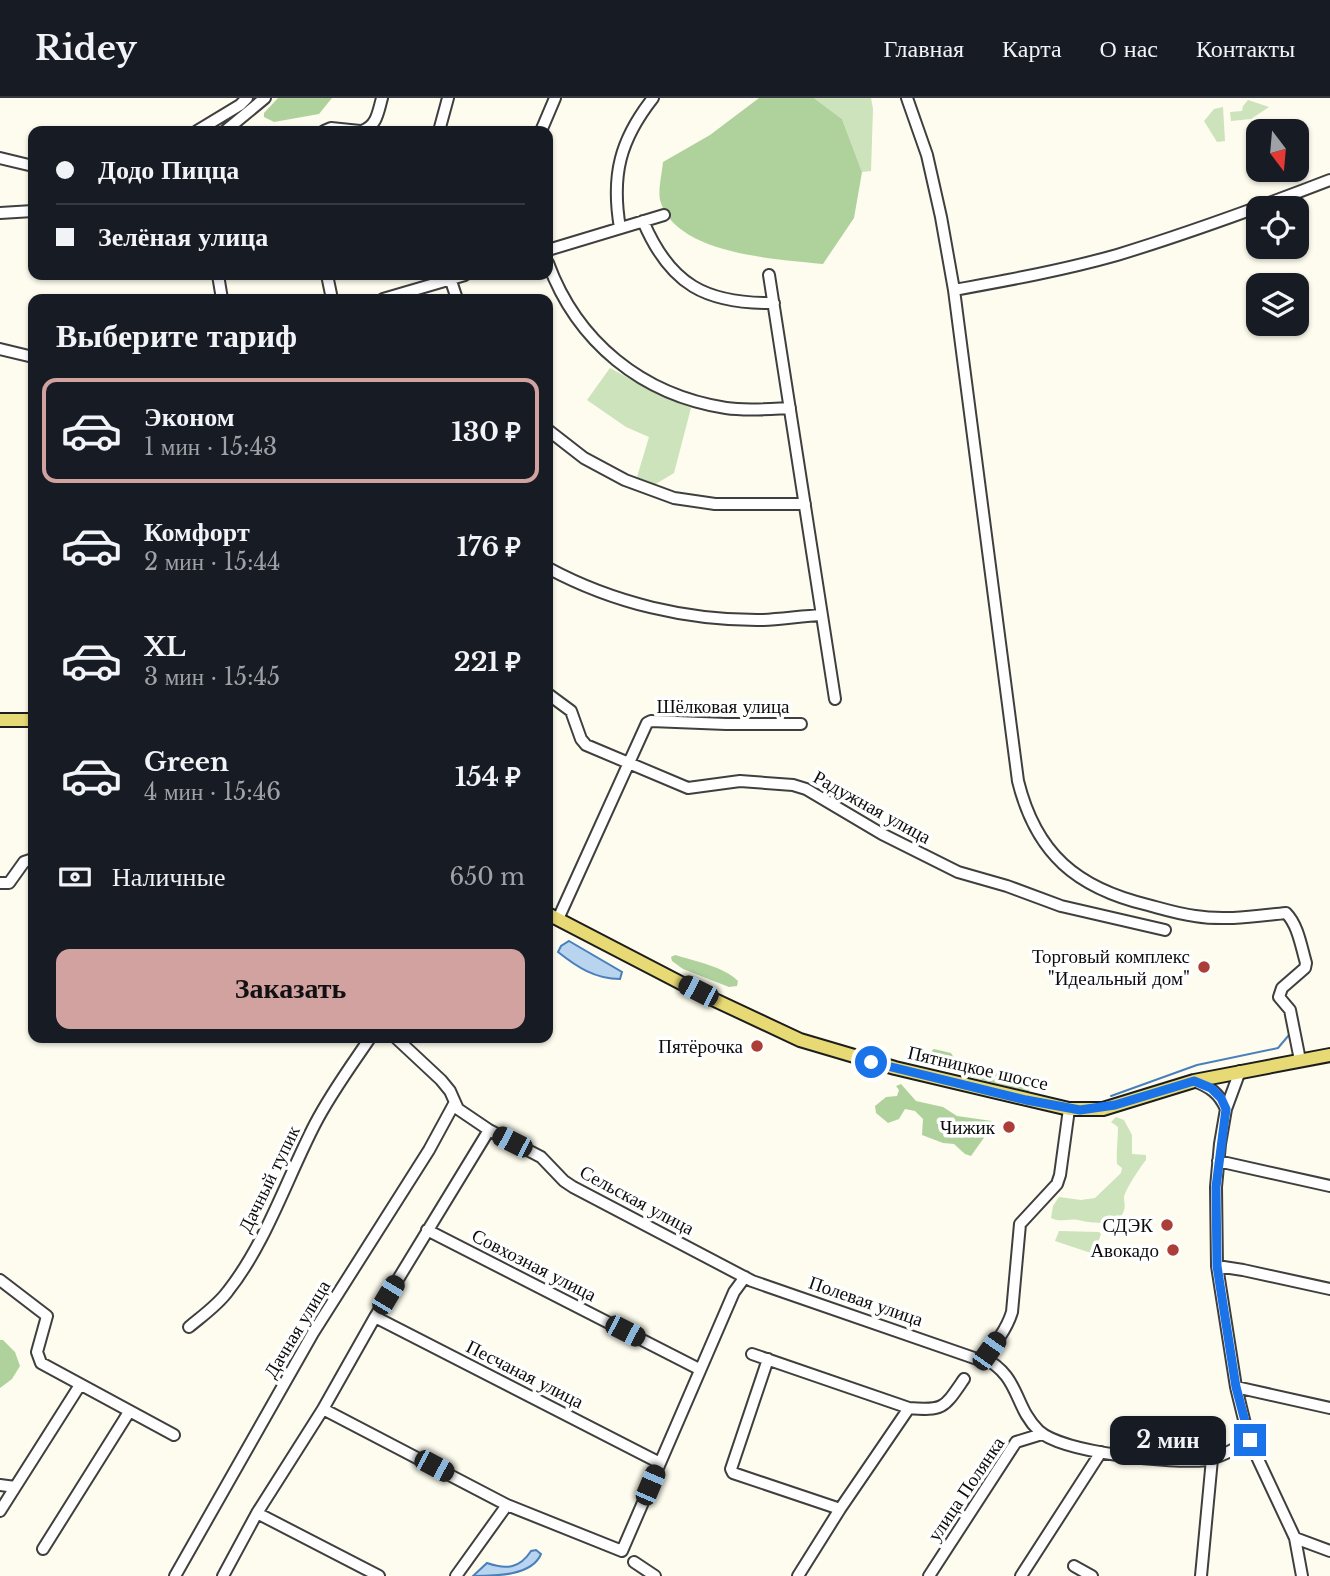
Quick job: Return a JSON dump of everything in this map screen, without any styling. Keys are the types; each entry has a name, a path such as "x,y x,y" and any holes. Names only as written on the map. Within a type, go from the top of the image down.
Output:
{"main road":[{"path":"0,720 28,720"},
{"name":"Пятницкое шоссе","path":"553,916 704,995 800,1040 895,1069 1069,1109 1103,1108 1194,1081 1330,1055"}],"street":[{"path":"205,126 247,98"},
{"path":"231,126 265,98"},
{"path":"371,126 377,118 382,98"},
{"path":"440,126 447,98"},
{"path":"543,126 555,98"},
{"path":"620,228 615,193 617,169 625,142 653,98"},
{"path":"907,98 927,155 954,290 1018,781 1023,802 1045,846 1068,870 1094,887 1120,898 1195,916 1223,918 1286,913 1294,924 1306,963 1305,968 1282,988 1279,997 1290,1010 1300,1060"},
{"path":"0,158 28,165"},
{"path":"954,290 1115,256 1214,224 1330,180"},
{"path":"0,213 28,211"},
{"path":"553,248 664,215"},
{"path":"643,221 661,257 676,274 694,288 716,298 742,304 774,303"},
{"path":"553,274 570,310 587,333 605,353 633,374 662,388 726,408 790,408"},
{"path":"769,275 835,699"},
{"path":"398,294 440,280"},
{"path":"0,349 28,356"},
{"path":"553,434 584,458 615,475 674,498 715,504 805,504"},
{"path":"553,571 580,585 667,611 719,618 763,620 822,615"},
{"name":"Радужная улица","path":"553,698 571,711 581,739 586,745 688,788 740,781 793,785 806,789 882,834 958,872 1007,886 1060,906 1165,930"},
{"name":"Шёлковая улица","path":"628,762 650,721 801,723"},
{"path":"553,916 628,762"},
{"path":"4,883 28,861"},
{"name":"Дачный тупик","path":"189,1327 227,1293 239,1277 277,1207 315,1124 367,1043"},
{"name":"Сельская улица","path":"401,1043 442,1080 458,1109 489,1130 541,1157 573,1187 745,1277"},
{"path":"1240,1071 1226,1109 1218,1161 1217,1266 1236,1387 1250,1440 1295,1538 1302,1576"},
{"path":"1194,1081 1211,1088 1221,1098 1226,1109"},
{"name":"Дачная улица","path":"175,1576 313,1333 429,1150 454,1104"},
{"path":"752,1354 908,1408 934,1410 943,1406 1009,1322 1020,1224 1052,1191 1060,1175 1069,1109"},
{"path":"223,1576 257,1513 323,1409 375,1317 489,1130"},
{"path":"1218,1161 1330,1186"},
{"name":"Совхозная улица","path":"427,1230 699,1369"},
{"path":"1217,1266 1330,1289"},
{"path":"323,1409 507,1504 622,1551 699,1369 734,1292 745,1277"},
{"name":"Полевая улица","path":"745,1277 980,1358"},
{"path":"0,1280 47,1316 37,1352 41,1363 174,1435"},
{"name":"Песчаная улица","path":"375,1317 660,1462"},
{"path":"980,1358 1006,1373 1027,1415 1042,1434 1070,1447 1179,1460 1212,1459 1250,1440"},
{"path":"768,1359 732,1469 733,1473 840,1509"},
{"path":"0,1511 80,1385"},
{"path":"1236,1387 1330,1408"},
{"path":"798,1576 908,1408"},
{"path":"43,1549 129,1412"},
{"name":"улица Полянка","path":"929,1576 1016,1442 1042,1434"},
{"path":"1021,1576 1101,1452"},
{"path":"1201,1576 1212,1459"},
{"path":"0,1485 15,1487"},
{"path":"456,1576 507,1504"},
{"path":"257,1513 379,1576"},
{"path":"1295,1538 1330,1550"},
{"path":"634,1562 655,1576"},
{"path":"1074,1566 1092,1576"}],"green space":[{"path":"278,98 332,98 319,114 274,122 264,117 264,113"},
{"path":"759,98 814,98 842,119 862,172 854,218 823,264 755,256 706,243 685,232 669,218 660,200 663,162 710,135"},
{"path":"814,98 871,98 871,171 862,172 842,119"},
{"path":"1248,100 1269,107 1251,119 1231,121 1230,112 1242,111"},
{"path":"1223,107 1225,141 1217,142 1204,121 1214,109"},
{"path":"610,368 691,408 674,473 654,485 637,477 649,437 626,427 587,400"},
{"path":"675,955 724,971 738,981 737,986 729,987 683,969 672,961 671,957"},
{"path":"934,1049 951,1053 956,1061 1027,1082 1031,1086 1029,1091 947,1069 930,1056"},
{"path":"901,1084 916,1101 943,1107 957,1116 992,1121 988,1132 971,1156 954,1144 922,1135 923,1119 915,1111 905,1109 899,1119 888,1123 876,1113 875,1106 886,1097 897,1096 899,1090 896,1086"},
{"path":"1116,1117 1124,1120 1132,1135 1132,1154 1146,1155 1146,1160 1125,1193 1123,1213 1115,1220 1103,1223 1051,1218 1053,1206 1059,1197 1081,1200 1095,1198 1121,1173 1122,1168 1117,1164 1118,1127 1111,1122"},
{"path":"1059,1231 1101,1234 1094,1254 1055,1241"},
{"path":"0,1340 15,1352 20,1366 12,1379 0,1388"}],"water":[{"path":"569,941 622,972 620,979 602,977 572,963 558,952 561,946"},
{"path":"536,1550 541,1554 536,1561 521,1571 473,1576 487,1563 512,1566"}],"waterway":[{"path":"1111,1096 1197,1065 1278,1048 1289,1035"}],"place":[{"name":"Торговый комплекс \"Идеальный дом\"","path":"1204,967"},
{"name":"Пятёрочка","path":"757,1046"},
{"name":"Чижик","path":"1009,1127"},
{"name":"СДЭК","path":"1167,1225"},
{"name":"Авокадо","path":"1173,1250"}],"route":[{"path":"871,1062 1026,1100 1080,1110 1115,1105 1194,1081 1211,1088 1221,1098 1226,1109 1216,1187 1217,1266 1236,1387 1250,1440"}]}
